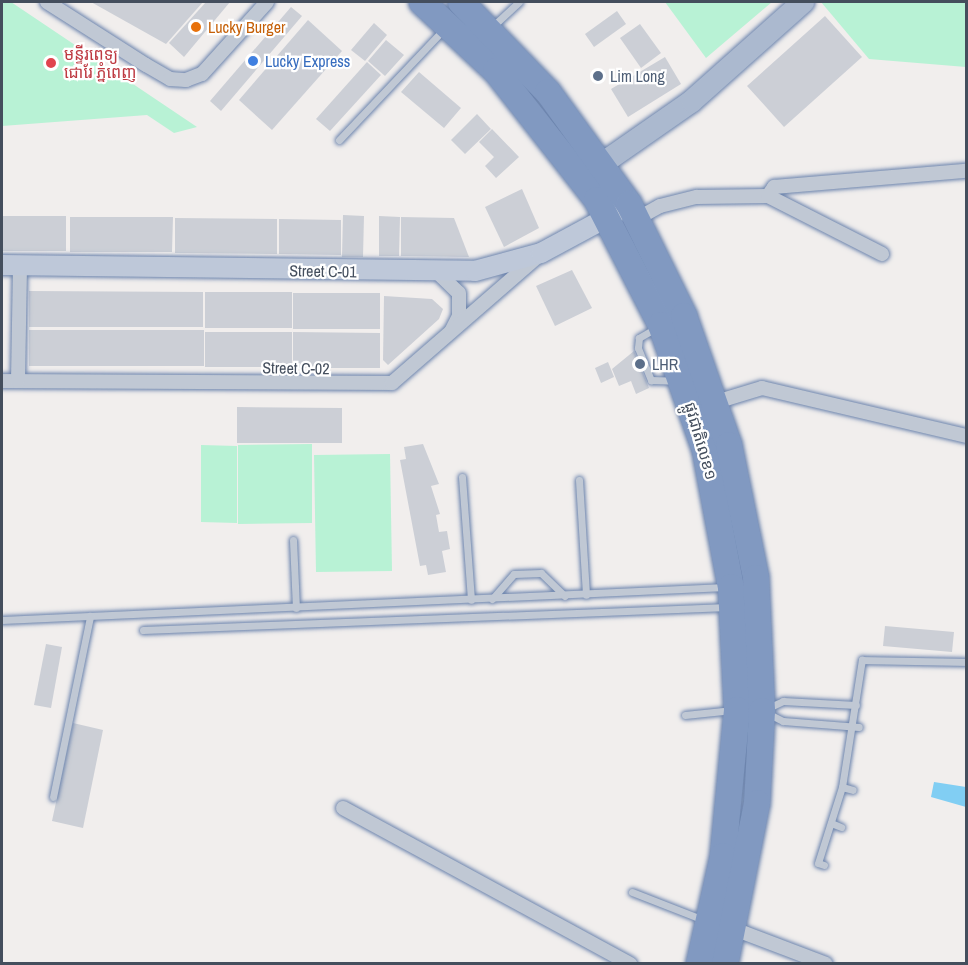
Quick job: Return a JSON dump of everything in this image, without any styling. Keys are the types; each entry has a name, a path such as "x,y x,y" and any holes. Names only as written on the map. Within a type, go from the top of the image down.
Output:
{"highway":[{"name":"ផ្លូវជាតិលេខ១","path":"422,2 459,10 490,29 592,170 684,316 716,402 741,491 754,566 749,710 710,922 699,963"},
{"name":"ផ្លូវជាតិលេខ១","path":"459,10 528,108 592,170"},
{"name":"ផ្លូវជាតិលេខ១","path":"623,218 682,379 716,495 749,710 757,803 734,929 725,963"}],"main road":[{"path":"592,170 692,101 803,2"}],"street":[{"path":"47,2 170,79 186,80 202,74 267,2"},
{"path":"768,196 774,187 966,171"},
{"path":"623,218 697,197 768,196 882,254"},
{"name":"Street C-01","path":"10,266 437,272 495,268 541,253 623,218"},
{"name":"Street C-02","path":"2,381 382,386 448,336 541,253"},
{"path":"10,266 18,381"},
{"path":"437,272 452,281 461,304 448,336"},
{"path":"716,402 762,388 966,436"},
{"path":"343,808 630,963"},
{"path":"734,929 826,963"}],"lane":[{"path":"490,29 519,2"},
{"path":"339,140 459,10"},
{"path":"462,477 471,600"},
{"path":"579,480 586,595"},
{"path":"293,540 296,608"},
{"path":"492,599 514,574 541,573 565,596"},
{"path":"2,620 586,595 732,596"},
{"path":"143,630 210,628 732,596"},
{"path":"210,611 210,628"},
{"path":"53,797 90,616"},
{"path":"824,865 818,863 842,787 856,727 856,705 862,660 966,662"},
{"path":"685,715 749,710 783,701 856,705"},
{"path":"749,710 783,721 856,727"},
{"path":"847,761 856,762"},
{"path":"842,787 853,790"},
{"path":"831,823 841,827"},
{"path":"632,892 710,922"}],"green space":[{"name":"មន្ទីរពេទ្យ ជោរែ ភ្នំពេញ","path":"2,2 11,2 197,127 174,133 147,115 2,126"},
{"path":"665,2 772,2 706,58"},
{"path":"821,2 966,2 966,67 869,59"},
{"path":"312,444 312,523 238,524 238,445"},
{"path":"201,445 237,446 237,523 201,522"},
{"path":"390,454 392,571 316,572 314,455"}],"water":[{"path":"934,782 966,787 966,807 931,797"}],"building":[{"path":"91,2 203,2 166,44"},
{"path":"206,2 230,2 184,57 169,43"},
{"path":"291,7 302,16 221,111 210,101"},
{"path":"617,11 626,24 594,47 585,34"},
{"path":"825,16 862,57 784,127 747,86"},
{"path":"308,20 342,51 272,130 239,100"},
{"path":"374,23 387,35 365,61 351,50"},
{"path":"640,24 661,53 641,68 620,38"},
{"path":"386,40 404,55 385,76 368,61"},
{"path":"665,57 681,84 628,117 611,89"},
{"path":"367,62 381,75 330,131 316,119"},
{"path":"419,72 461,108 444,128 401,92"},
{"path":"477,114 491,129 465,154 451,140"},
{"path":"492,129 519,157 496,178 485,166 494,157 479,142"},
{"path":"522,189 539,228 504,247 485,207"},
{"path":"343,215 364,216 363,257 342,257"},
{"path":"2,216 66,216 66,251 2,251"},
{"path":"379,216 400,217 399,256 379,256"},
{"path":"70,217 173,217 172,252 70,252"},
{"path":"401,217 454,218 469,257 401,256"},
{"path":"175,218 277,219 277,254 175,253"},
{"path":"279,219 341,220 341,255 279,254"},
{"path":"572,270 592,308 555,326 536,286"},
{"path":"29,291 203,292 203,327 29,327"},
{"path":"205,292 292,292 292,328 205,328"},
{"path":"293,293 380,293 380,329 293,329"},
{"path":"384,296 432,299 443,309 439,319 388,365 383,360"},
{"path":"29,330 204,330 204,366 29,366"},
{"path":"205,332 292,332 292,367 205,367"},
{"path":"293,332 380,333 380,368 293,368"},
{"path":"634,351 649,388 636,394 631,381 619,386 612,369"},
{"path":"608,362 614,377 601,383 595,368"},
{"path":"237,407 342,408 342,443 237,443"},
{"path":"423,444 439,484 431,486 440,514 436,515 439,532 447,531 450,549 442,551 446,572 428,575 426,565 420,566 400,460 406,459 404,447"},
{"path":"885,626 954,632 952,652 883,646"},
{"path":"46,644 62,647 51,708 34,705"},
{"path":"73,723 103,730 83,828 52,821"}],"place":[{"name":"Lucky Burger","path":"196,27"},
{"name":"Lucky Express","path":"253,61"},
{"name":"មន្ទីរពេទ្យ ជោរែ ភ្នំពេញ","path":"51,63"},
{"name":"Lim Long","path":"598,76"},
{"name":"LHR","path":"640,364"}]}
